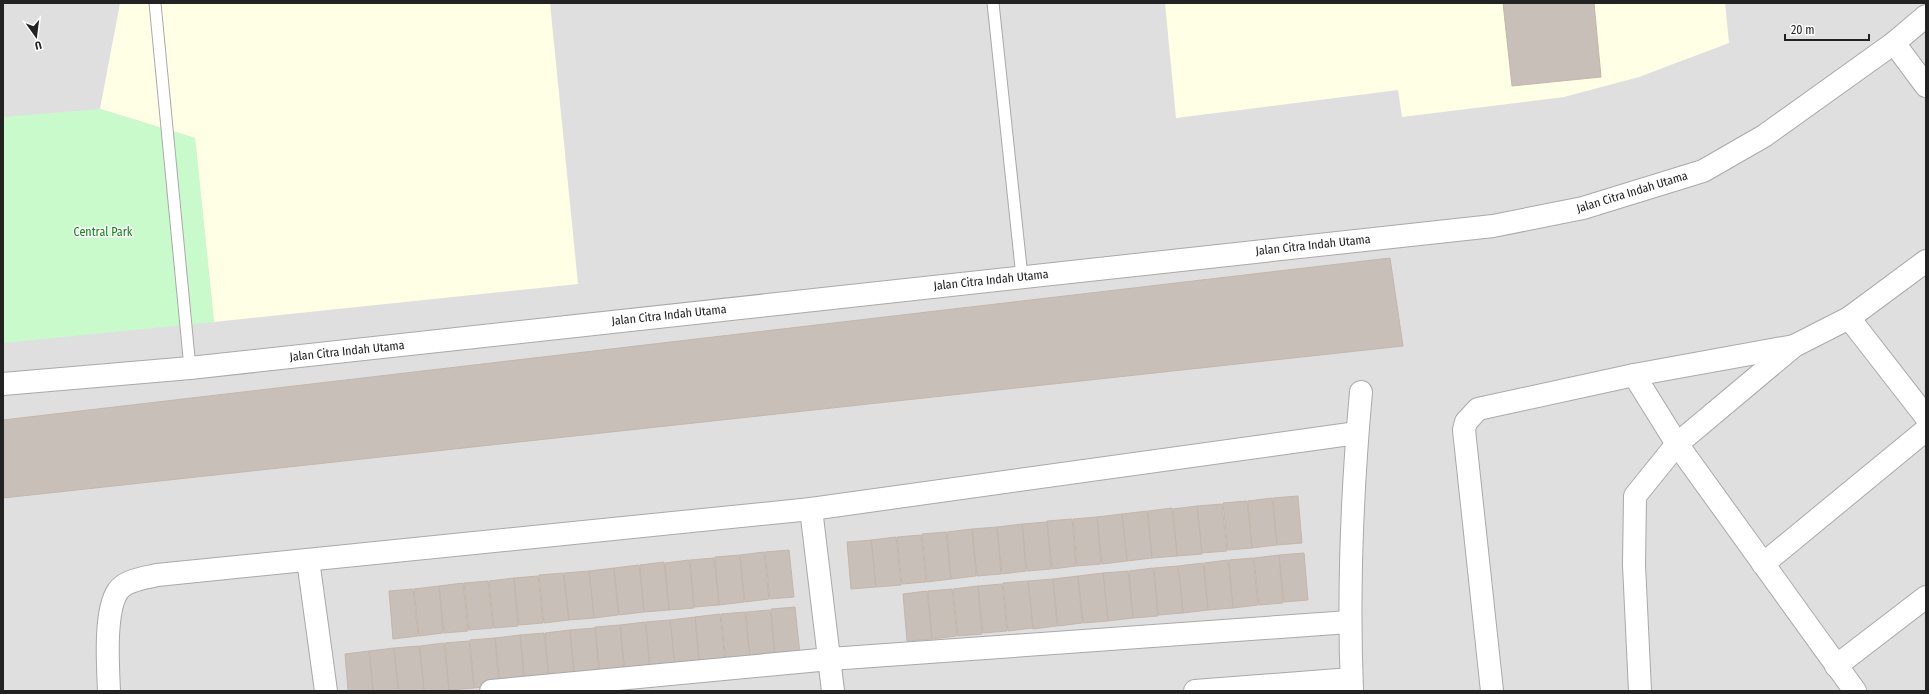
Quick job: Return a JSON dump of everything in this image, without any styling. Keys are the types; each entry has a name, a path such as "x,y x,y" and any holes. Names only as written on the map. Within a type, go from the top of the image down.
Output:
{"street":[{"name":"Jalan Citra Indah Utama","path":"3,384 190,368 1493,226 1583,208 1703,171 1764,136 1894,43 1926,16"},
{"path":"1894,43 1926,86"},
{"path":"1640,691 1634,565 1635,496 1677,444 1794,346 1849,318 1926,261"},
{"path":"1849,318 1926,417"},
{"path":"1492,691 1464,430 1466,422 1478,409 1634,375 1794,346"},
{"path":"1634,375 1677,444 1855,691"},
{"path":"1195,691 1352,685 1349,622 1357,433 1361,392"},
{"path":"1763,564 1926,430"},
{"path":"109,691 107,656 111,610 118,591 130,582 157,575 811,509 1357,433"},
{"path":"811,509 833,691"},
{"path":"308,560 326,691"},
{"path":"1836,666 1926,596"},
{"path":"490,691 830,659 1349,622"}],"lane":[{"path":"155,3 190,368"},
{"path":"993,3 1022,277"}],"shaded area":[{"path":"3,3 1926,3 1926,691 3,691"},
{"path":"120,3 550,3 578,284 214,322 195,138 100,109"},
{"path":"1165,3 1725,3 1729,43 1639,77 1564,97 1402,117 1398,90 1176,118"}],"green space":[{"name":"Central Park","path":"100,109 195,138 214,322 3,343 3,117"}],"building":[{"path":"1503,3 1594,3 1601,77 1512,86"},
{"path":"1390,258 1403,346 3,498 3,420"},
{"path":"1298,496 1302,543 1277,545 1273,498"},
{"path":"1272,498 1277,545 1252,548 1248,501"},
{"path":"1247,501 1252,548 1228,550 1223,503"},
{"path":"1222,504 1227,551 1202,553 1197,506"},
{"path":"1197,506 1202,554 1177,556 1173,509"},
{"path":"1172,508 1177,556 1152,558 1148,511"},
{"path":"1147,511 1152,558 1127,561 1122,514"},
{"path":"1122,514 1127,561 1102,564 1097,517"},
{"path":"1097,517 1101,564 1077,566 1073,519"},
{"path":"1072,519 1076,566 1052,569 1047,521"},
{"path":"1047,522 1051,569 1027,571 1022,524"},
{"path":"1022,524 1026,571 1002,574 997,527"},
{"path":"997,527 1001,574 977,576 972,529"},
{"path":"972,529 976,576 951,579 947,532"},
{"path":"946,532 951,579 927,582 922,534"},
{"path":"921,535 926,582 902,584 897,537"},
{"path":"896,537 901,585 876,587 871,540"},
{"path":"871,540 876,587 851,589 847,542"},
{"path":"789,550 794,597 770,599 765,552"},
{"path":"764,552 769,599 745,602 740,555"},
{"path":"1304,553 1308,600 1284,602 1279,555"},
{"path":"740,555 744,602 719,605 715,557"},
{"path":"1279,555 1283,603 1259,605 1254,558"},
{"path":"714,558 719,605 694,607 690,560"},
{"path":"1253,558 1258,605 1233,608 1229,560"},
{"path":"689,560 694,608 669,610 665,563"},
{"path":"1228,560 1233,608 1208,610 1204,563"},
{"path":"664,562 669,610 644,612 640,565"},
{"path":"1203,563 1208,610 1183,613 1178,566"},
{"path":"639,565 644,612 619,615 614,568"},
{"path":"1178,566 1183,613 1158,615 1154,568"},
{"path":"614,568 618,615 594,618 589,571"},
{"path":"1153,568 1158,616 1133,618 1129,571"},
{"path":"589,571 594,618 569,620 564,573"},
{"path":"1128,571 1133,618 1108,621 1103,573"},
{"path":"563,573 569,620 544,623 539,575"},
{"path":"1103,573 1108,621 1083,623 1078,576"},
{"path":"538,576 543,623 519,625 514,578"},
{"path":"1078,576 1082,623 1058,626 1053,579"},
{"path":"514,578 518,626 494,628 489,581"},
{"path":"1053,579 1057,626 1033,629 1028,581"},
{"path":"488,581 493,628 469,630 464,583"},
{"path":"1028,581 1033,628 1008,631 1003,583"},
{"path":"463,583 468,631 444,633 439,586"},
{"path":"1002,584 1007,631 983,633 978,586"},
{"path":"439,586 443,633 419,636 414,589"},
{"path":"978,586 982,634 958,636 953,589"},
{"path":"413,589 418,636 393,639 389,591"},
{"path":"952,589 957,636 932,639 928,591"},
{"path":"927,591 932,639 907,641 903,594"},
{"path":"795,607 800,654 775,657 771,609"},
{"path":"770,610 775,657 750,659 746,612"},
{"path":"745,612 750,659 726,662 721,614"},
{"path":"720,614 725,662 700,664 695,617"},
{"path":"695,617 699,664 675,667 670,620"},
{"path":"670,620 675,667 650,670 646,622"},
{"path":"645,622 650,670 625,672 620,625"},
{"path":"620,625 624,672 600,675 595,627"},
{"path":"595,628 599,675 575,677 570,630"},
{"path":"570,630 574,678 549,680 545,633"},
{"path":"544,633 549,680 525,683 520,635"},
{"path":"520,635 524,682 500,685 495,638"},
{"path":"495,638 499,685 474,688 470,640"},
{"path":"469,641 474,688 449,690 445,643"},
{"path":"444,643 449,691 424,691 420,646"},
{"path":"419,646 424,691 399,691 394,648"},
{"path":"394,648 398,691 373,691 369,651"},
{"path":"369,651 373,691 348,691 345,654"}]}
